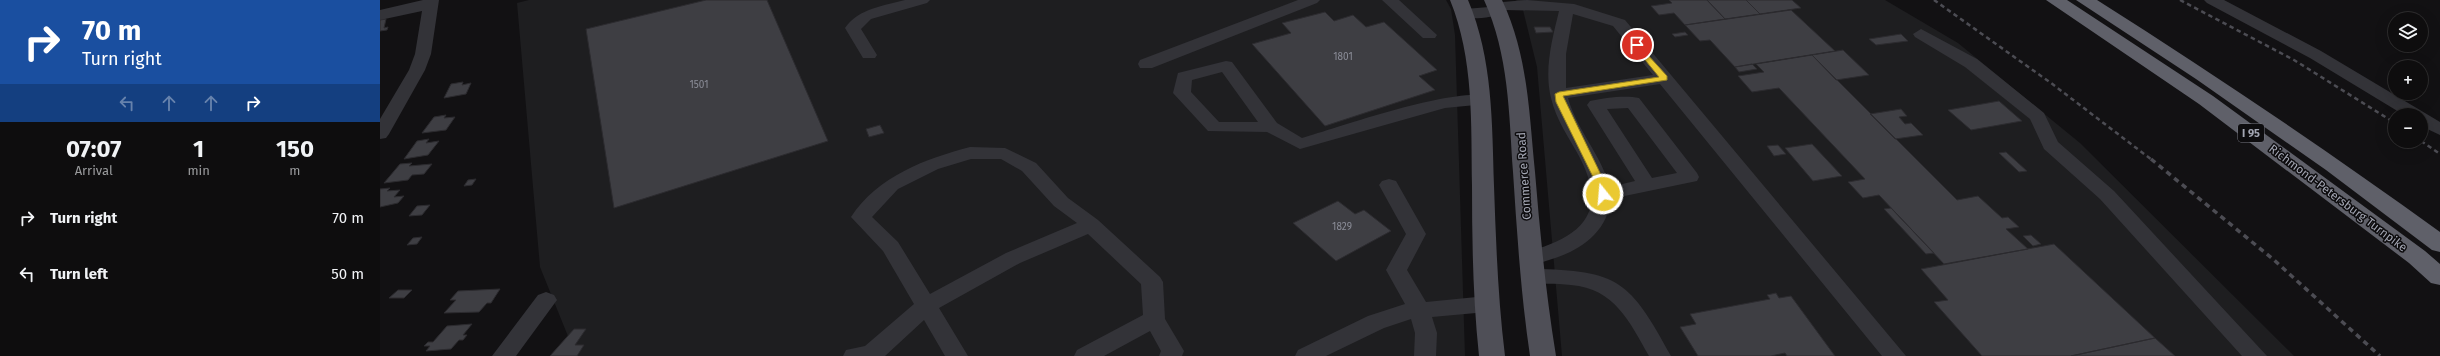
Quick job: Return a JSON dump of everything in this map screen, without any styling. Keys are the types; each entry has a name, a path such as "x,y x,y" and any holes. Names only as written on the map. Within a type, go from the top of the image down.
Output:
{"highway":[{"name":"Richmond-Petersburg Turnpike","path":"2055,0 2206,100 2411,252 2440,277"},
{"name":"Richmond-Petersburg Turnpike","path":"2085,0 2209,79 2334,165 2440,244"}],"main road":[{"name":"Commerce Road","path":"1500,6 1516,74 1531,267 1543,356"},
{"path":"1462,7 1475,44 1480,100 1487,304 1492,356"}],"street":[{"path":"1146,64 1312,0"},
{"path":"1390,0 1429,35"},
{"path":"2212,0 2281,35 2360,80 2405,108"},
{"path":"869,55 853,28 866,16 913,1"},
{"path":"380,15 431,2 423,54 417,70 380,134"},
{"path":"1462,7 1500,6 1527,3 1567,8 1619,23 1895,356"},
{"path":"1531,267 1555,252 1574,243 1588,231 1600,214 1603,194 1599,179 1560,102 1555,72 1556,58 1567,8"},
{"path":"1921,34 1971,63 2038,117 2050,146 2107,196 2256,356"},
{"path":"1271,127 1214,127 1182,93 1184,77 1226,66 1271,127 1300,144 1444,103 1480,100"},
{"path":"1559,94 1664,78"},
{"path":"1603,194 1690,177 1633,102 1596,104 1647,185"},
{"path":"2428,122 2440,130"},
{"path":"957,356 891,247 861,216 891,185 931,165 970,153 1005,154 1029,166 1061,202 1091,225 1152,282 1154,319 1172,351 1170,356"},
{"path":"1389,185 1416,234 1396,270 1420,310 1426,350 1425,356"},
{"path":"867,355 927,305 1013,258 1091,225"},
{"path":"1531,267 1581,277 1614,289 1627,301 1660,356"},
{"path":"503,356 546,300"},
{"path":"1306,356 1376,322 1404,312 1487,304"},
{"path":"1085,356 1154,319"}],"shaded area":[{"path":"529,0 1446,0 1451,9 1455,35 1465,356 576,356 540,267 517,3"},
{"path":"1516,0 1885,0 1958,43 2080,143 2294,356 1562,356 1537,67 1523,10"}],"building":[{"path":"706,0 767,0 828,141 614,208 586,29"},
{"path":"1669,0 1707,0 1725,19 1685,25 1674,13 1659,15 1651,6 1672,3"},
{"path":"1707,0 1746,0 1760,14 1725,19"},
{"path":"1746,0 1792,0 1801,8 1760,14"},
{"path":"1791,10 1835,51 1735,67 1710,40 1700,41 1685,25"},
{"path":"1325,12 1334,21 1353,15 1366,27 1384,22 1437,70 1419,76 1435,90 1325,126 1252,44 1291,33 1282,23"},
{"path":"386,19 384,28 388,27 387,30 380,31 380,20"},
{"path":"1534,27 1550,27 1553,32 1536,33"},
{"path":"1685,32 1688,35 1675,37 1672,34"},
{"path":"1901,34 1908,41 1876,45 1869,39"},
{"path":"1843,50 1869,75 1836,80 1812,55"},
{"path":"1812,55 1957,200 1978,196 2002,218 2008,217 2019,227 2006,229 2028,249 1944,264 1879,195 1863,198 1848,182 1865,179 1779,88 1752,92 1738,76 1764,72 1756,64"},
{"path":"1752,64 1757,69 1739,72 1735,67"},
{"path":"463,82 462,85 471,83 466,94 444,98 451,84"},
{"path":"1999,101 2022,121 1971,130 1948,110"},
{"path":"1901,109 1907,116 1899,117 1905,124 1911,123 1923,135 1895,139 1870,114"},
{"path":"446,115 444,118 455,117 446,130 422,133 434,117"},
{"path":"880,125 884,133 869,137 866,129"},
{"path":"429,139 426,143 439,141 428,155 404,159 417,141"},
{"path":"1812,144 1842,176 1813,181 1785,148"},
{"path":"1778,145 1786,154 1774,156 1767,146"},
{"path":"2006,152 2027,171 2019,172 1999,153"},
{"path":"412,163 409,166 432,164 424,174 412,175 408,180 384,183 400,164"},
{"path":"476,179 472,185 464,186 468,180"},
{"path":"390,188 387,191 400,190 394,197 404,196 398,203 380,207 380,189"},
{"path":"1338,201 1355,214 1364,210 1391,231 1336,261 1293,223"},
{"path":"430,205 422,215 409,216 417,206"},
{"path":"1891,208 1934,253 1926,254 1884,209"},
{"path":"2031,235 2041,244 2033,246 2023,236"},
{"path":"422,237 417,244 407,245 413,238"},
{"path":"2054,244 2155,338 2071,356 1982,356 1934,302 1948,300 1921,269"},
{"path":"500,289 491,303 487,303 479,312 444,313 456,300 450,300 458,291"},
{"path":"398,290 412,290 404,298 389,298"},
{"path":"1776,293 1779,298 1791,296 1835,356 1787,356 1785,353 1771,356 1698,356 1680,327 1696,324 1690,314 1770,299 1767,295"},
{"path":"472,324 463,335 467,335 463,340 459,340 451,349 426,351 430,346 424,346 428,342 433,342 447,326"},
{"path":"574,329 586,329 575,345 584,345 577,356 550,356"},
{"path":"2155,338 2175,356 2071,356"}],"railway":[{"path":"1934,0 2051,83 2152,160"},
{"path":"2180,0 2294,60 2388,119"},
{"path":"2428,146 2440,154"},
{"path":"2151,159 2274,260 2380,356"}],"route":[{"path":"1603,194 1599,179 1560,102 1559,94 1664,78 1637,45"}]}
